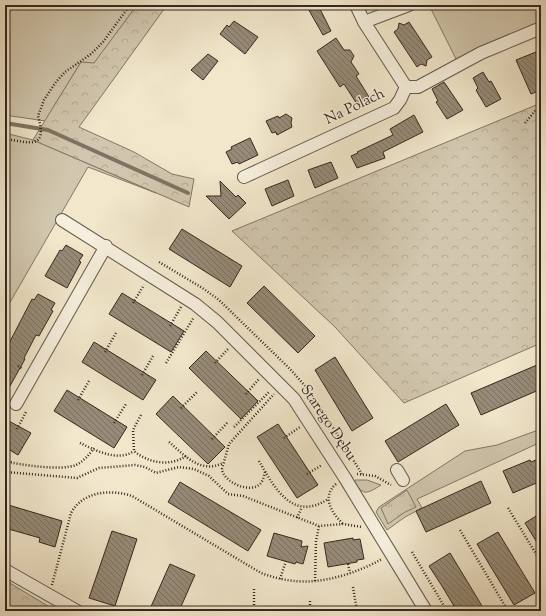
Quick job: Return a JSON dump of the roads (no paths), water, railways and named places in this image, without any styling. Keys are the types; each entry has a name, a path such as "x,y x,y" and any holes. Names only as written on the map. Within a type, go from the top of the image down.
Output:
{"street":[{"name":"Na Polach","path":"244,177 394,108 400,100 406,86 364,22 356,5"},
{"path":"364,22 409,5"},
{"path":"406,86 418,87 481,53 541,28"},
{"name":"Starego Dębu","path":"62,220 106,246 195,304 223,328 294,399 345,478 426,611"},
{"path":"16,404 106,246"},
{"path":"5,570 77,611"}],"waterway":[{"path":"5,123 48,130 188,193"}]}
